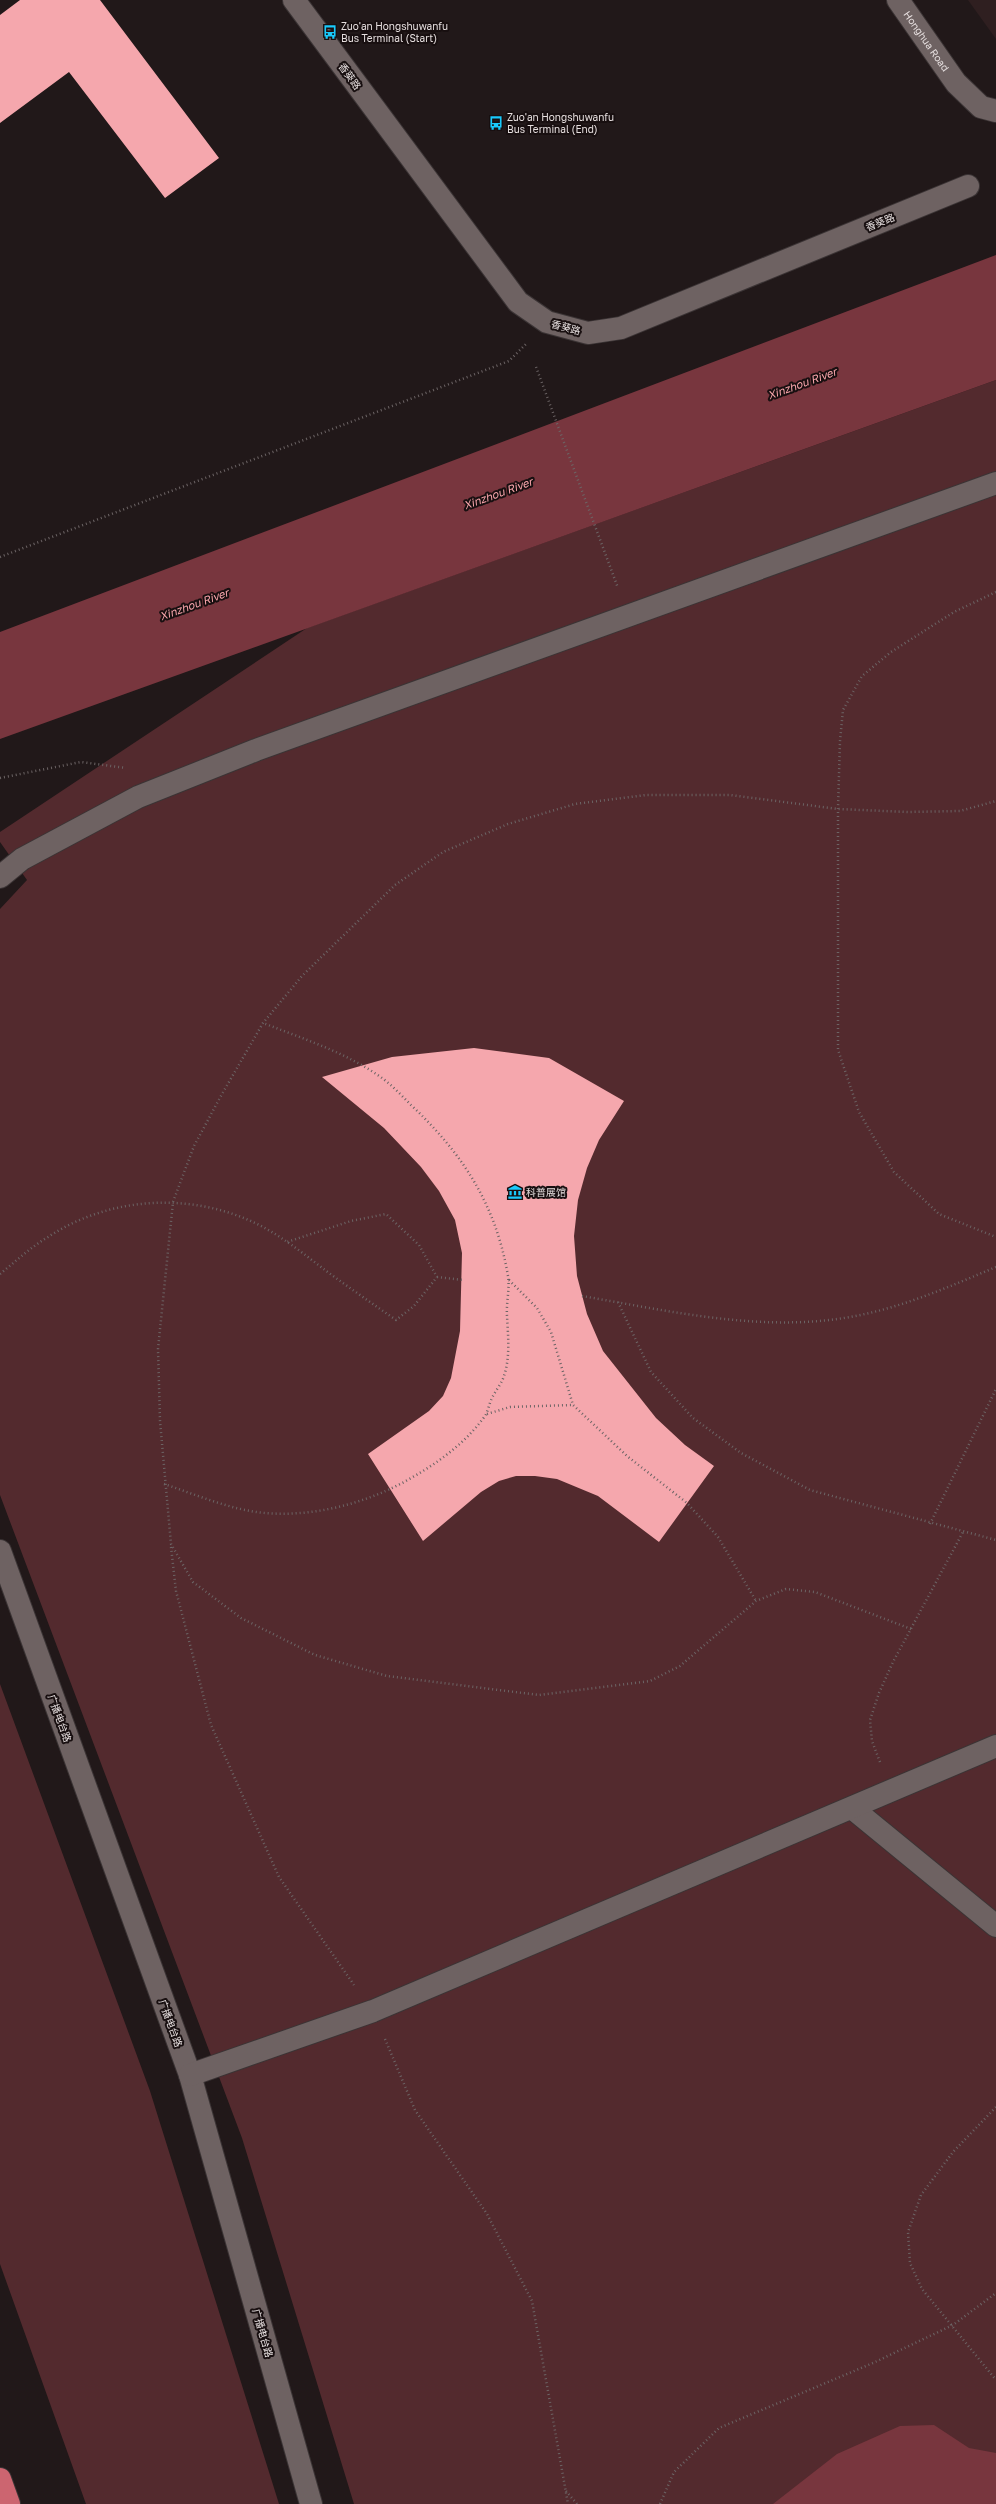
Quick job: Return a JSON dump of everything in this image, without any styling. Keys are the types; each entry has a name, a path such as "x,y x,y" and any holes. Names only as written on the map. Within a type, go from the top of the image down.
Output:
{"highway":[{"path":"0,2479 9,2504"}],"street":[{"name":"香葵路","path":"294,0 518,302 547,322 588,333 621,328 968,186"},
{"name":"Honghua Road","path":"898,0 956,83 981,108 996,111"},
{"path":"0,877 22,860 138,797 256,750 996,483"},
{"name":"广播电台路","path":"0,1551 190,2075 311,2504"},
{"path":"190,2075 373,2011 996,1746"},
{"path":"852,1808 996,1926"}],"path":[{"path":"0,557 509,361 547,322"},
{"path":"536,367 620,596"},
{"path":"996,592 954,612 891,652 862,676 843,710 840,741 838,809 838,1050 859,1112 894,1172 939,1214 996,1237"},
{"path":"0,778 81,762 128,768"},
{"path":"911,1629 815,1592 786,1589 756,1601 680,1666 650,1681 539,1695 387,1676 315,1655 240,1618 194,1582 171,1544 164,1484 158,1349 173,1202 194,1146 263,1023 302,976 395,885 443,852 508,824 575,804 646,796 730,795 838,809 908,812 960,811 996,801"},
{"path":"164,1484 224,1504 264,1513 301,1514 350,1505 390,1490 430,1467 460,1444 486,1414 503,1379 507,1359 507,1298 509,1280 496,1224 482,1192 460,1157 424,1116 384,1080 362,1065 319,1044 263,1023"},
{"path":"0,1274 48,1236 89,1216 131,1204 173,1202 217,1209 254,1222 288,1242 396,1320 414,1306 437,1277"},
{"path":"288,1242 351,1221 386,1214 419,1244 437,1277"},
{"path":"582,1296 724,1319 783,1323 824,1321 866,1314 931,1295 996,1266"},
{"path":"437,1277 462,1280"},
{"path":"509,1280 537,1308 552,1332 573,1405 627,1456 687,1503 718,1537 756,1601"},
{"path":"618,1302 651,1372 693,1418 742,1453 810,1490 930,1524 996,1540"},
{"path":"930,1524 996,1389"},
{"path":"486,1414 510,1407 573,1405"},
{"path":"891,1791 872,1741 870,1720 879,1693 911,1629 963,1532"},
{"path":"996,2107 953,2152 921,2194 908,2232 910,2263 922,2289 953,2325 996,2380"},
{"path":"660,2504 674,2472 719,2428 873,2363 953,2325 996,2293"},
{"path":"566,2490 577,2504"}],"shaded area":[{"path":"968,0 996,0 996,39"},
{"path":"996,380 996,2504 354,2504 242,2138 0,1495 0,909 27,880 0,842 0,832 307,628"},
{"path":"0,1684 150,2091 279,2504 86,2504 0,2264"}],"water":[{"name":"Xinzhou River","path":"996,255 996,380 0,739 0,632"},
{"path":"934,2425 969,2448 996,2453 996,2504 773,2504 837,2454 900,2426"}],"building":[{"path":"20,0 100,0 219,158 165,198 69,72 0,123 0,15"},
{"path":"474,1048 549,1058 624,1101 599,1140 587,1168 578,1200 574,1236 577,1276 587,1314 603,1351 656,1418 685,1445 714,1466 659,1542 598,1496 557,1479 535,1476 516,1476 499,1481 481,1492 423,1541 368,1454 429,1411 443,1396 451,1378 460,1331 462,1253 455,1220 439,1191 421,1167 384,1128 322,1077 392,1057"}],"place":[{"name":"Zuo'an Hongshuwanfu Bus Terminal (Start)","path":"330,32"},
{"name":"Zuo'an Hongshuwanfu Bus Terminal (End)","path":"496,123"},
{"name":"科普展馆","path":"515,1192"}]}
